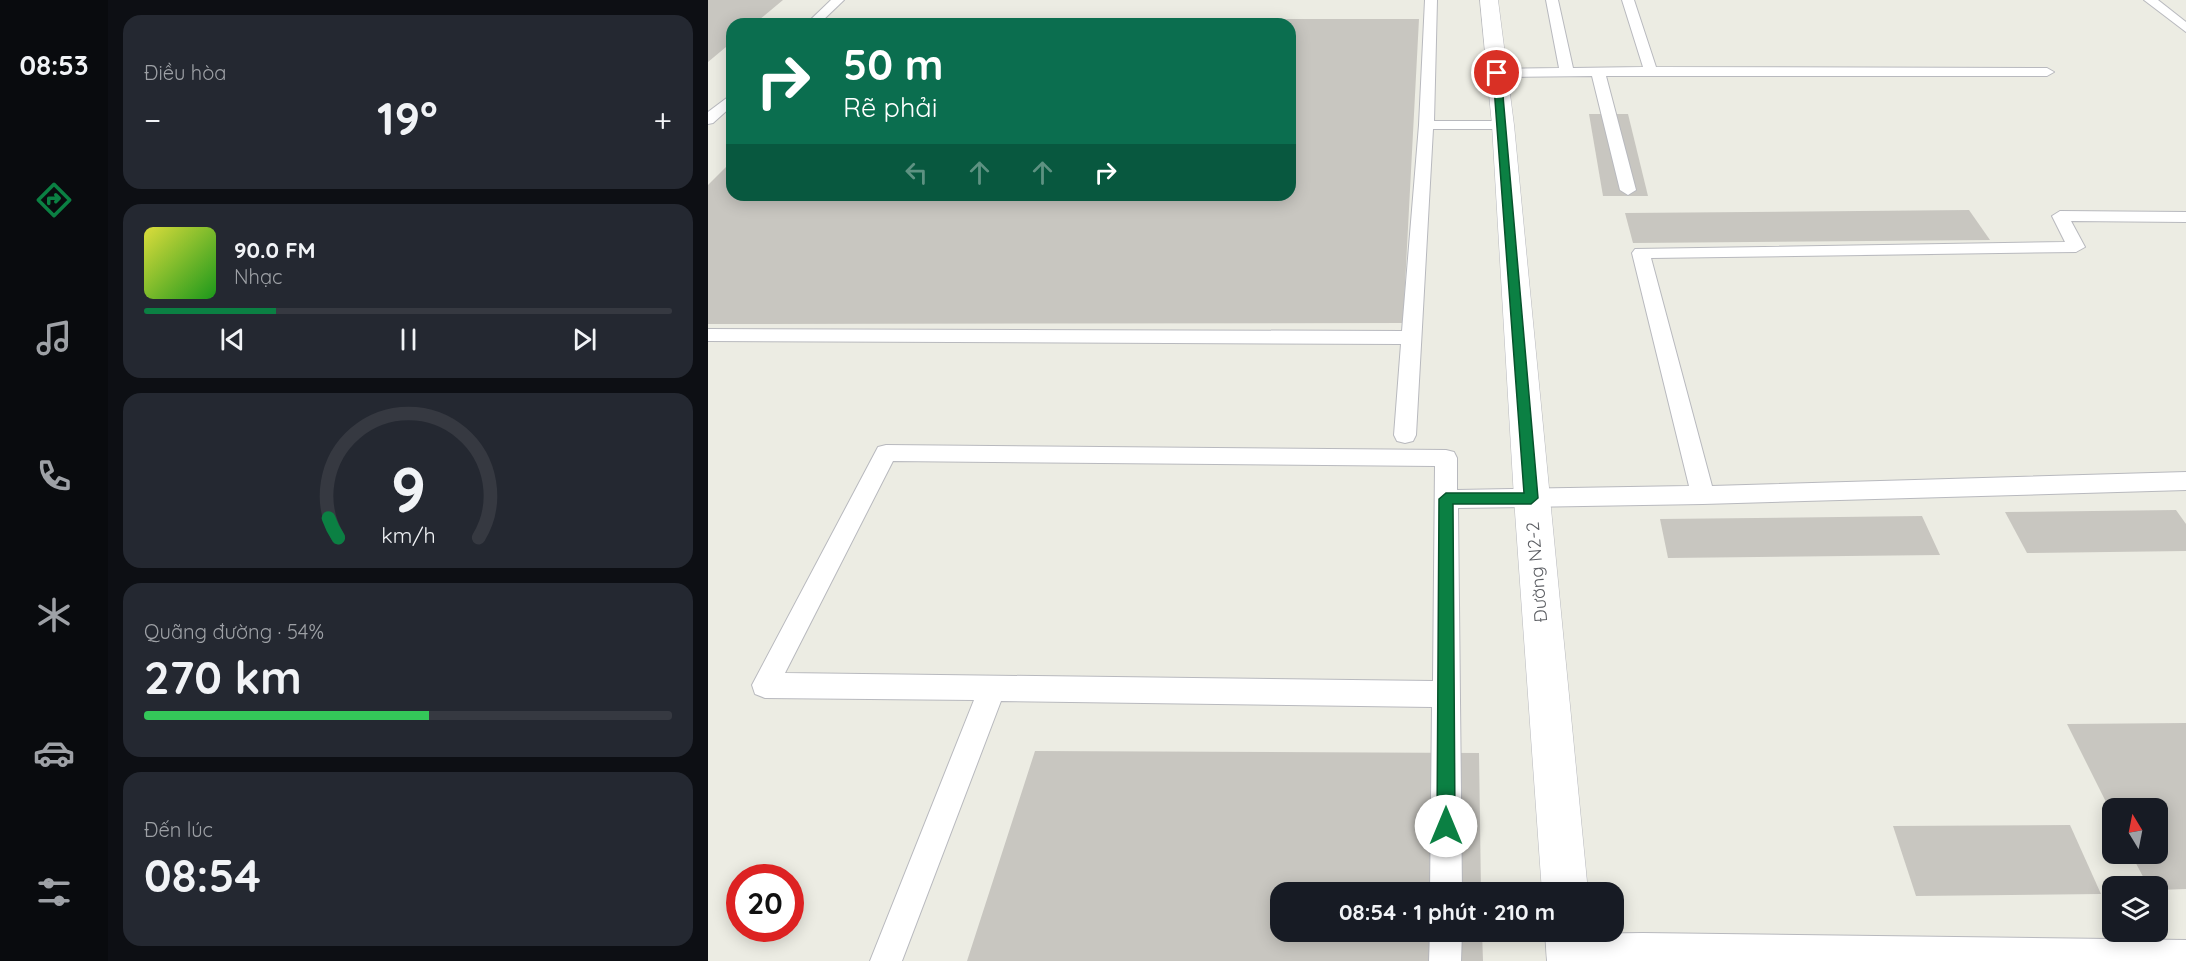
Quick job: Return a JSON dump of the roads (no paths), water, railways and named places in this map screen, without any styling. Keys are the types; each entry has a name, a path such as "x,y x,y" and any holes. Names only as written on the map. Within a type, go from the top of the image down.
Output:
{"street":[{"name":"Đường N2-2","path":"1489,0 1503,126 1531,498 1564,882"}],"lane":[{"path":"818,18 838,0"},
{"path":"1405,435 1426,125 1431,0"},
{"path":"1552,0 1567,72"},
{"path":"1628,0 1651,71"},
{"path":"2150,0 2186,28"},
{"path":"1598,72 1628,190"},
{"path":"1497,73 2047,72"},
{"path":"708,120 726,104"},
{"path":"1426,125 1503,126"},
{"path":"1703,495 1641,253 2076,247 2060,216 2186,217"},
{"path":"708,335 1412,338"},
{"path":"1446,694 765,685 886,453 1446,458 1446,499 1446,694 1446,882"},
{"path":"1446,499 1703,495 2186,481"},
{"path":"886,961 993,687"},
{"path":"1446,942 1446,961"},
{"path":"1570,948 1817,956 2186,956"}]}
